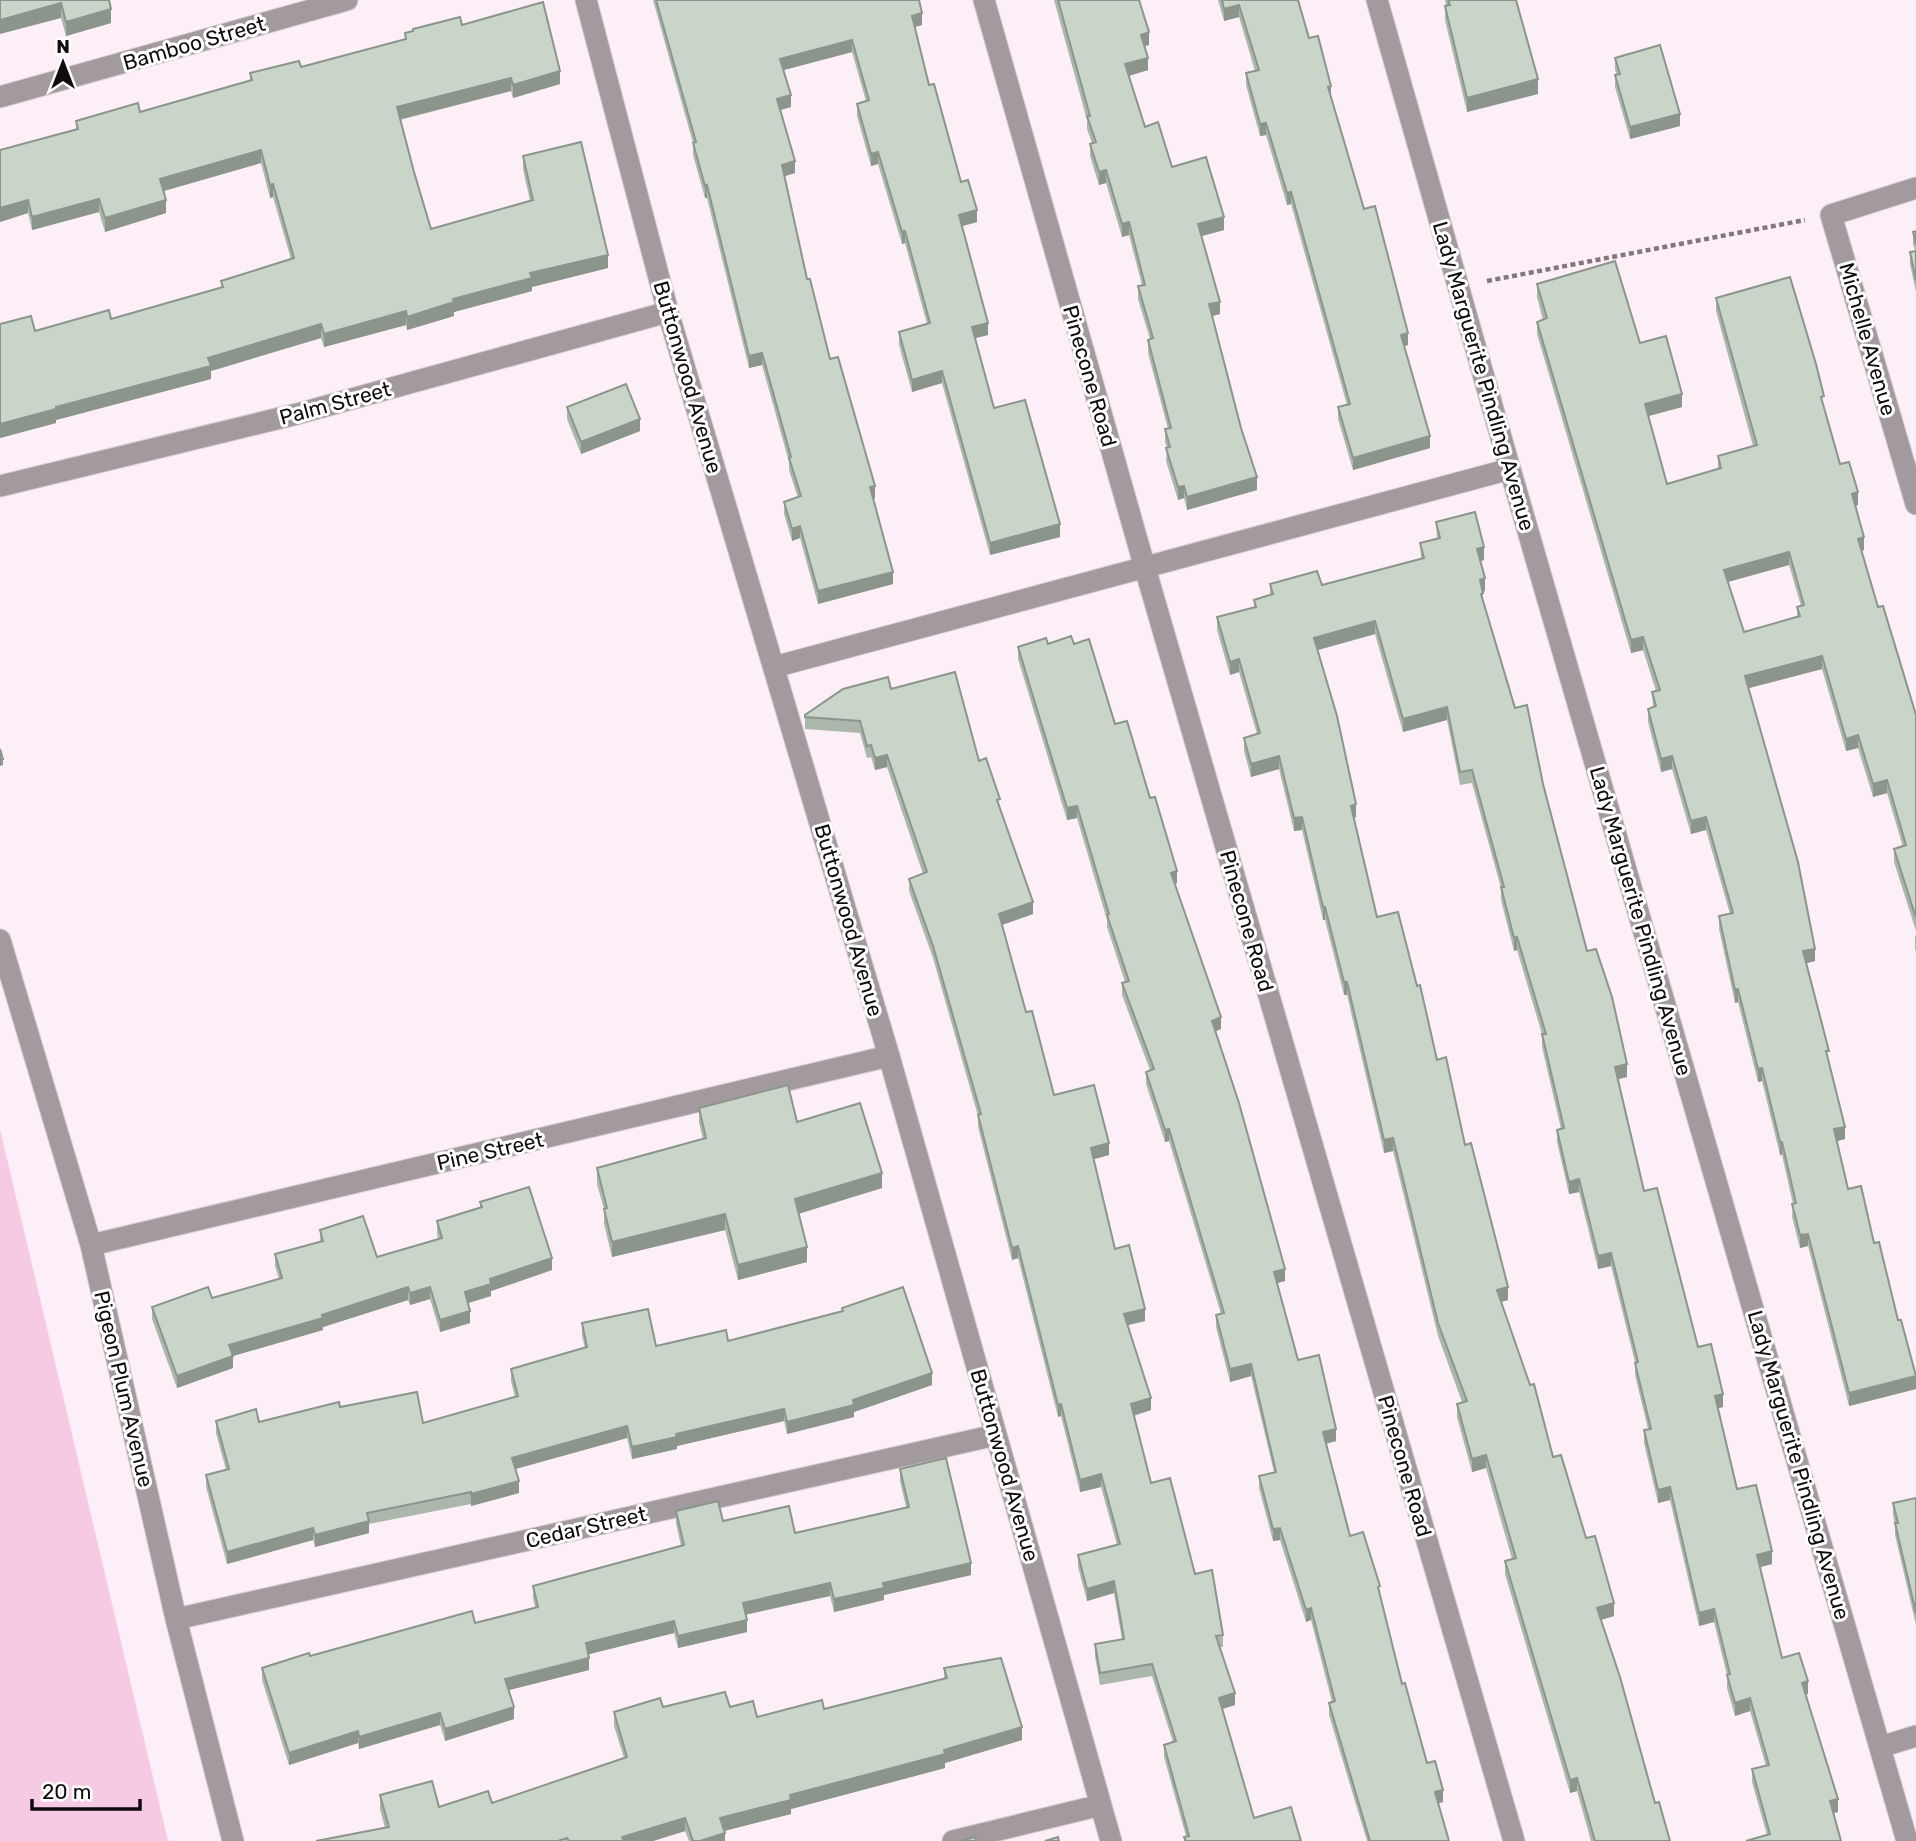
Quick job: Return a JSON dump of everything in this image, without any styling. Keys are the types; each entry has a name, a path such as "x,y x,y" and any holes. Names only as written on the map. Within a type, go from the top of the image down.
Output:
{"street":[{"name":"Bamboo Street","path":"0,97 347,0"},
{"name":"Buttonwood Avenue","path":"586,0 668,312 889,1056 1111,1841"},
{"name":"Pinecone Road","path":"984,0 1145,568 1514,1841"},
{"name":"Lady Marguerite Pindling Avenue","path":"1377,0 1907,1841"},
{"path":"1831,215 1916,188"},
{"name":"Michelle Avenue","path":"1831,215 1916,504"},
{"name":"Palm Street","path":"0,485 297,414 668,312"},
{"path":"774,667 1510,469"},
{"name":"Pigeon Plum Avenue","path":"0,940 91,1245 176,1619 233,1841"},
{"name":"Pine Street","path":"91,1245 889,1056"},
{"name":"Cedar Street","path":"176,1619 996,1435"},
{"path":"1880,1746 1916,1736"},
{"path":"953,1841 1101,1805"}],"path":[{"path":"1459,286 1831,215"}],"shaded area":[{"path":"0,1129 168,1841 0,1841"}],"building":[{"path":"0,0 109,0 111,9 66,22 61,3 0,20"},
{"path":"656,0 919,0 922,13 912,16 929,85 934,84 961,182 968,180 977,210 959,215 988,323 972,327 994,408 1025,400 1060,524 990,543 942,371 912,380 899,332 930,323 905,231 902,232 878,152 871,154 857,104 869,100 852,40 780,59 791,95 777,99 795,161 782,165 807,279 810,279 830,359 838,357 875,486 870,487 893,572 818,591 800,526 792,529 784,502 801,496 789,458 791,457 762,353 749,356 707,185 705,186 693,143 696,142"},
{"path":"1058,0 1139,0 1149,32 1141,35 1148,58 1125,64 1145,127 1158,122 1172,167 1206,157 1224,217 1198,224 1220,302 1209,304 1241,428 1257,477 1187,497 1184,486 1178,487 1166,448 1170,447 1165,429 1171,428 1148,340 1153,338 1138,286 1145,285 1129,222 1122,224 1106,170 1099,172 1090,144 1096,142"},
{"path":"1222,0 1298,0 1309,38 1318,36 1331,86 1328,87 1364,209 1375,206 1408,333 1401,335 1430,436 1353,458 1338,407 1350,404 1291,192 1287,193 1266,123 1260,124 1246,73 1259,70 1239,5 1224,9"},
{"path":"1448,0 1516,0 1538,79 1467,98 1445,6 1450,5"},
{"path":"543,2 560,71 513,85 511,78 397,107 431,229 533,200 523,156 581,142 608,255 530,273 532,278 453,299 454,302 407,317 406,311 324,334 321,324 208,358 211,366 0,424 0,324 31,316 35,331 109,310 111,319 223,287 221,281 294,258 261,150 160,179 166,200 105,218 99,199 32,217 28,200 0,208 0,150 78,129 76,121 138,103 140,112 252,80 250,73 299,61 301,67 406,39 405,33 413,29 460,17 462,25"},
{"path":"1660,45 1680,114 1630,127 1615,75 1620,74 1615,58"},
{"path":"1916,251 1916,280 1910,252"},
{"path":"1615,261 1640,343 1666,336 1682,394 1645,404 1667,484 1721,468 1718,456 1757,445 1716,298 1790,277 1816,364 1824,396 1821,397 1840,464 1849,462 1858,492 1852,494 1864,537 1858,539 1878,607 1883,606 1916,715 1916,918 1894,849 1906,845 1887,780 1873,784 1858,735 1846,739 1822,656 1745,676 1798,862 1815,949 1803,951 1845,1127 1834,1129 1848,1189 1861,1186 1874,1243 1879,1242 1898,1320 1901,1320 1916,1376 1849,1393 1808,1234 1800,1235 1792,1204 1796,1203 1762,1068 1758,1069 1738,989 1735,990 1719,916 1733,913 1706,817 1691,821 1672,756 1661,759 1648,709 1656,706 1652,692 1660,690 1643,637 1631,640 1537,322 1547,318 1537,284","holes":["1789,552 1804,605 1797,607 1800,616 1744,632 1724,570"]},
{"path":"626,384 640,419 581,442 567,407"},
{"path":"1475,512 1484,547 1477,549 1485,578 1480,580 1481,594 1515,708 1527,705 1543,784 1587,951 1596,949 1612,997 1627,1064 1615,1067 1644,1191 1657,1188 1698,1347 1711,1344 1723,1394 1715,1396 1737,1489 1756,1485 1772,1551 1757,1555 1782,1658 1799,1653 1808,1681 1802,1683 1838,1799 1830,1801 1841,1841 1746,1841 1770,1834 1752,1769 1769,1765 1750,1698 1735,1703 1714,1609 1699,1613 1670,1487 1658,1490 1644,1430 1651,1429 1635,1363 1638,1362 1611,1253 1598,1256 1579,1179 1569,1182 1557,1130 1564,1128 1542,1034 1546,1034 1517,937 1514,938 1501,887 1504,887 1472,770 1460,772 1447,707 1403,719 1375,621 1314,638 1337,716 1356,804 1351,806 1377,917 1398,912 1417,986 1420,985 1437,1060 1446,1057 1465,1145 1471,1143 1508,1287 1497,1290 1530,1385 1534,1384 1553,1457 1561,1455 1586,1538 1595,1536 1614,1603 1597,1608 1620,1677 1655,1803 1659,1802 1670,1841 1595,1841 1577,1778 1570,1780 1505,1561 1516,1558 1486,1455 1472,1459 1457,1404 1467,1401 1438,1323 1393,1138 1384,1140 1347,982 1344,982 1323,907 1302,817 1294,818 1279,756 1251,764 1244,738 1260,733 1239,659 1230,662 1217,617 1256,607 1254,600 1273,594 1270,584 1317,571 1322,585 1424,558 1420,543 1440,538 1436,522"},
{"path":"1071,636 1074,644 1089,639 1115,724 1127,721 1150,798 1155,797 1177,871 1171,873 1221,1017 1212,1021 1239,1103 1285,1269 1274,1272 1298,1360 1319,1355 1336,1429 1323,1432 1350,1536 1363,1532 1380,1586 1378,1587 1402,1684 1405,1683 1427,1763 1435,1761 1443,1790 1435,1792 1449,1841 1370,1841 1329,1703 1335,1701 1311,1608 1306,1610 1280,1528 1273,1529 1259,1476 1276,1472 1251,1364 1230,1369 1216,1315 1224,1313 1169,1129 1165,1130 1146,1072 1154,1069 1122,983 1129,981 1107,915 1109,914 1077,806 1067,808 1018,647 1046,638 1048,644"},
{"path":"955,672 979,761 986,758 1000,799 997,800 1033,902 999,914 1026,1012 1032,1011 1054,1095 1094,1085 1109,1143 1091,1148 1115,1249 1129,1245 1145,1309 1124,1314 1151,1398 1131,1404 1151,1483 1170,1478 1195,1574 1212,1570 1223,1635 1216,1636 1235,1693 1219,1698 1254,1818 1291,1807 1301,1841 1186,1841 1184,1837 1189,1836 1164,1745 1176,1741 1152,1664 1100,1673 1095,1644 1124,1639 1114,1581 1087,1589 1078,1555 1120,1544 1101,1474 1080,1480 1018,1246 1012,1248 978,1115 981,1114 933,946 909,879 927,872 887,755 875,758 871,745 867,746 860,721 805,717 843,689 888,677 891,689"},
{"path":"788,1085 797,1122 860,1103 882,1173 795,1199 807,1247 738,1265 725,1214 612,1242 597,1168 706,1138 699,1108"},
{"path":"529,1187 552,1258 490,1279 491,1284 465,1292 470,1311 440,1320 430,1287 410,1293 408,1287 322,1315 323,1318 229,1345 233,1356 177,1376 152,1307 208,1287 212,1298 282,1278 275,1254 323,1241 320,1230 363,1216 377,1257 442,1238 437,1221 482,1207 480,1202"},
{"path":"903,1287 932,1373 853,1400 854,1405 787,1422 784,1409 632,1447 627,1426 512,1458 519,1481 471,1494 367,1513 369,1521 315,1535 313,1528 227,1552 206,1475 229,1469 216,1421 256,1409 259,1422 339,1402 340,1407 417,1392 423,1423 518,1396 511,1369 587,1347 582,1323 648,1309 656,1346 726,1330 728,1341 843,1311 842,1308"},
{"path":"946,1458 971,1563 883,1583 884,1588 834,1599 830,1583 743,1603 747,1620 678,1636 674,1621 586,1643 589,1658 505,1679 514,1707 445,1729 440,1713 359,1737 358,1731 289,1753 262,1668 309,1653 310,1656 472,1611 475,1623 538,1607 533,1586 684,1545 676,1511 718,1501 723,1521 789,1506 795,1533 909,1507 900,1469"},
{"path":"1916,1498 1916,1613 1895,1523 1898,1523 1893,1503"},
{"path":"1001,1658 1022,1727 944,1750 945,1754 790,1795 791,1800 720,1818 725,1833 700,1841 693,1841 685,1818 622,1837 624,1841 569,1841 567,1838 558,1841 316,1841 389,1827 380,1795 432,1781 439,1807 488,1791 492,1803 627,1757 614,1712 660,1698 663,1707 725,1692 730,1707 753,1701 757,1717 822,1700 824,1709 947,1678 944,1668"}]}
